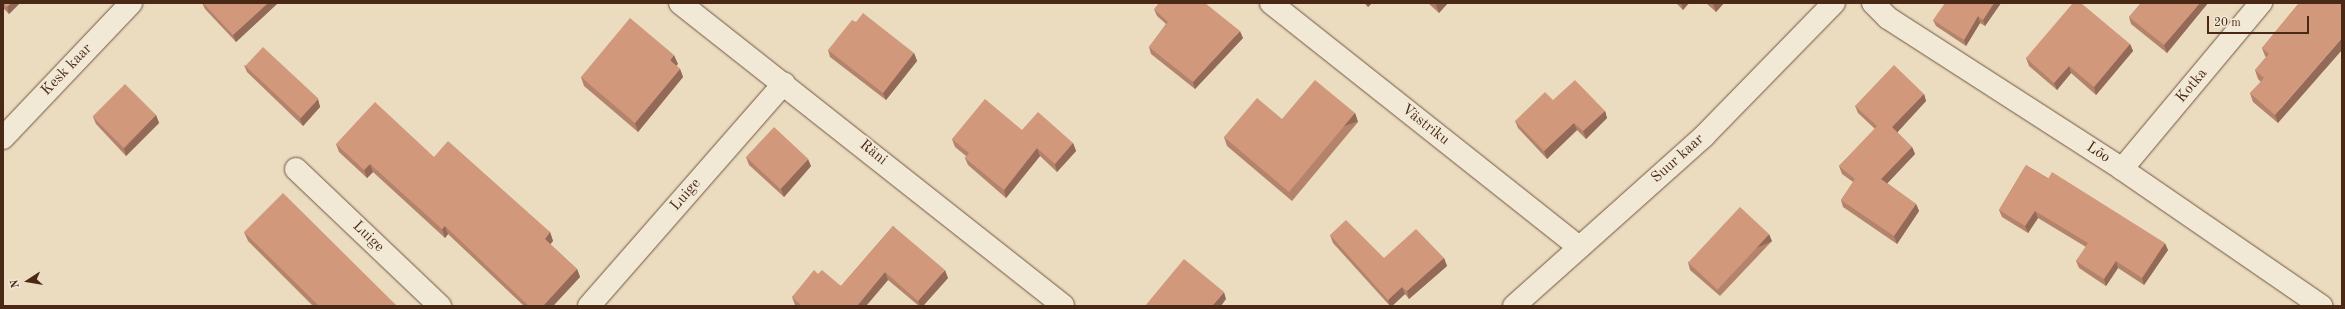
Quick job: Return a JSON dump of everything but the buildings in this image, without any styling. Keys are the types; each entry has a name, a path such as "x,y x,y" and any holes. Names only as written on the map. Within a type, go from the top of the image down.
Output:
{"street":[{"name":"Kesk kaar","path":"3,138 132,3"},
{"name":"Räni","path":"680,3 1063,306"},
{"name":"Västriku","path":"1271,3 1579,248"},
{"name":"Suur kaar","path":"1514,306 1704,136 1834,3"},
{"name":"Lõo","path":"1873,3 1888,18 2122,169 2321,306"},
{"name":"Kotka","path":"2122,169 2261,3"},
{"name":"Luige","path":"589,306 784,84"},
{"name":"Luige","path":"296,169 440,306"}]}
